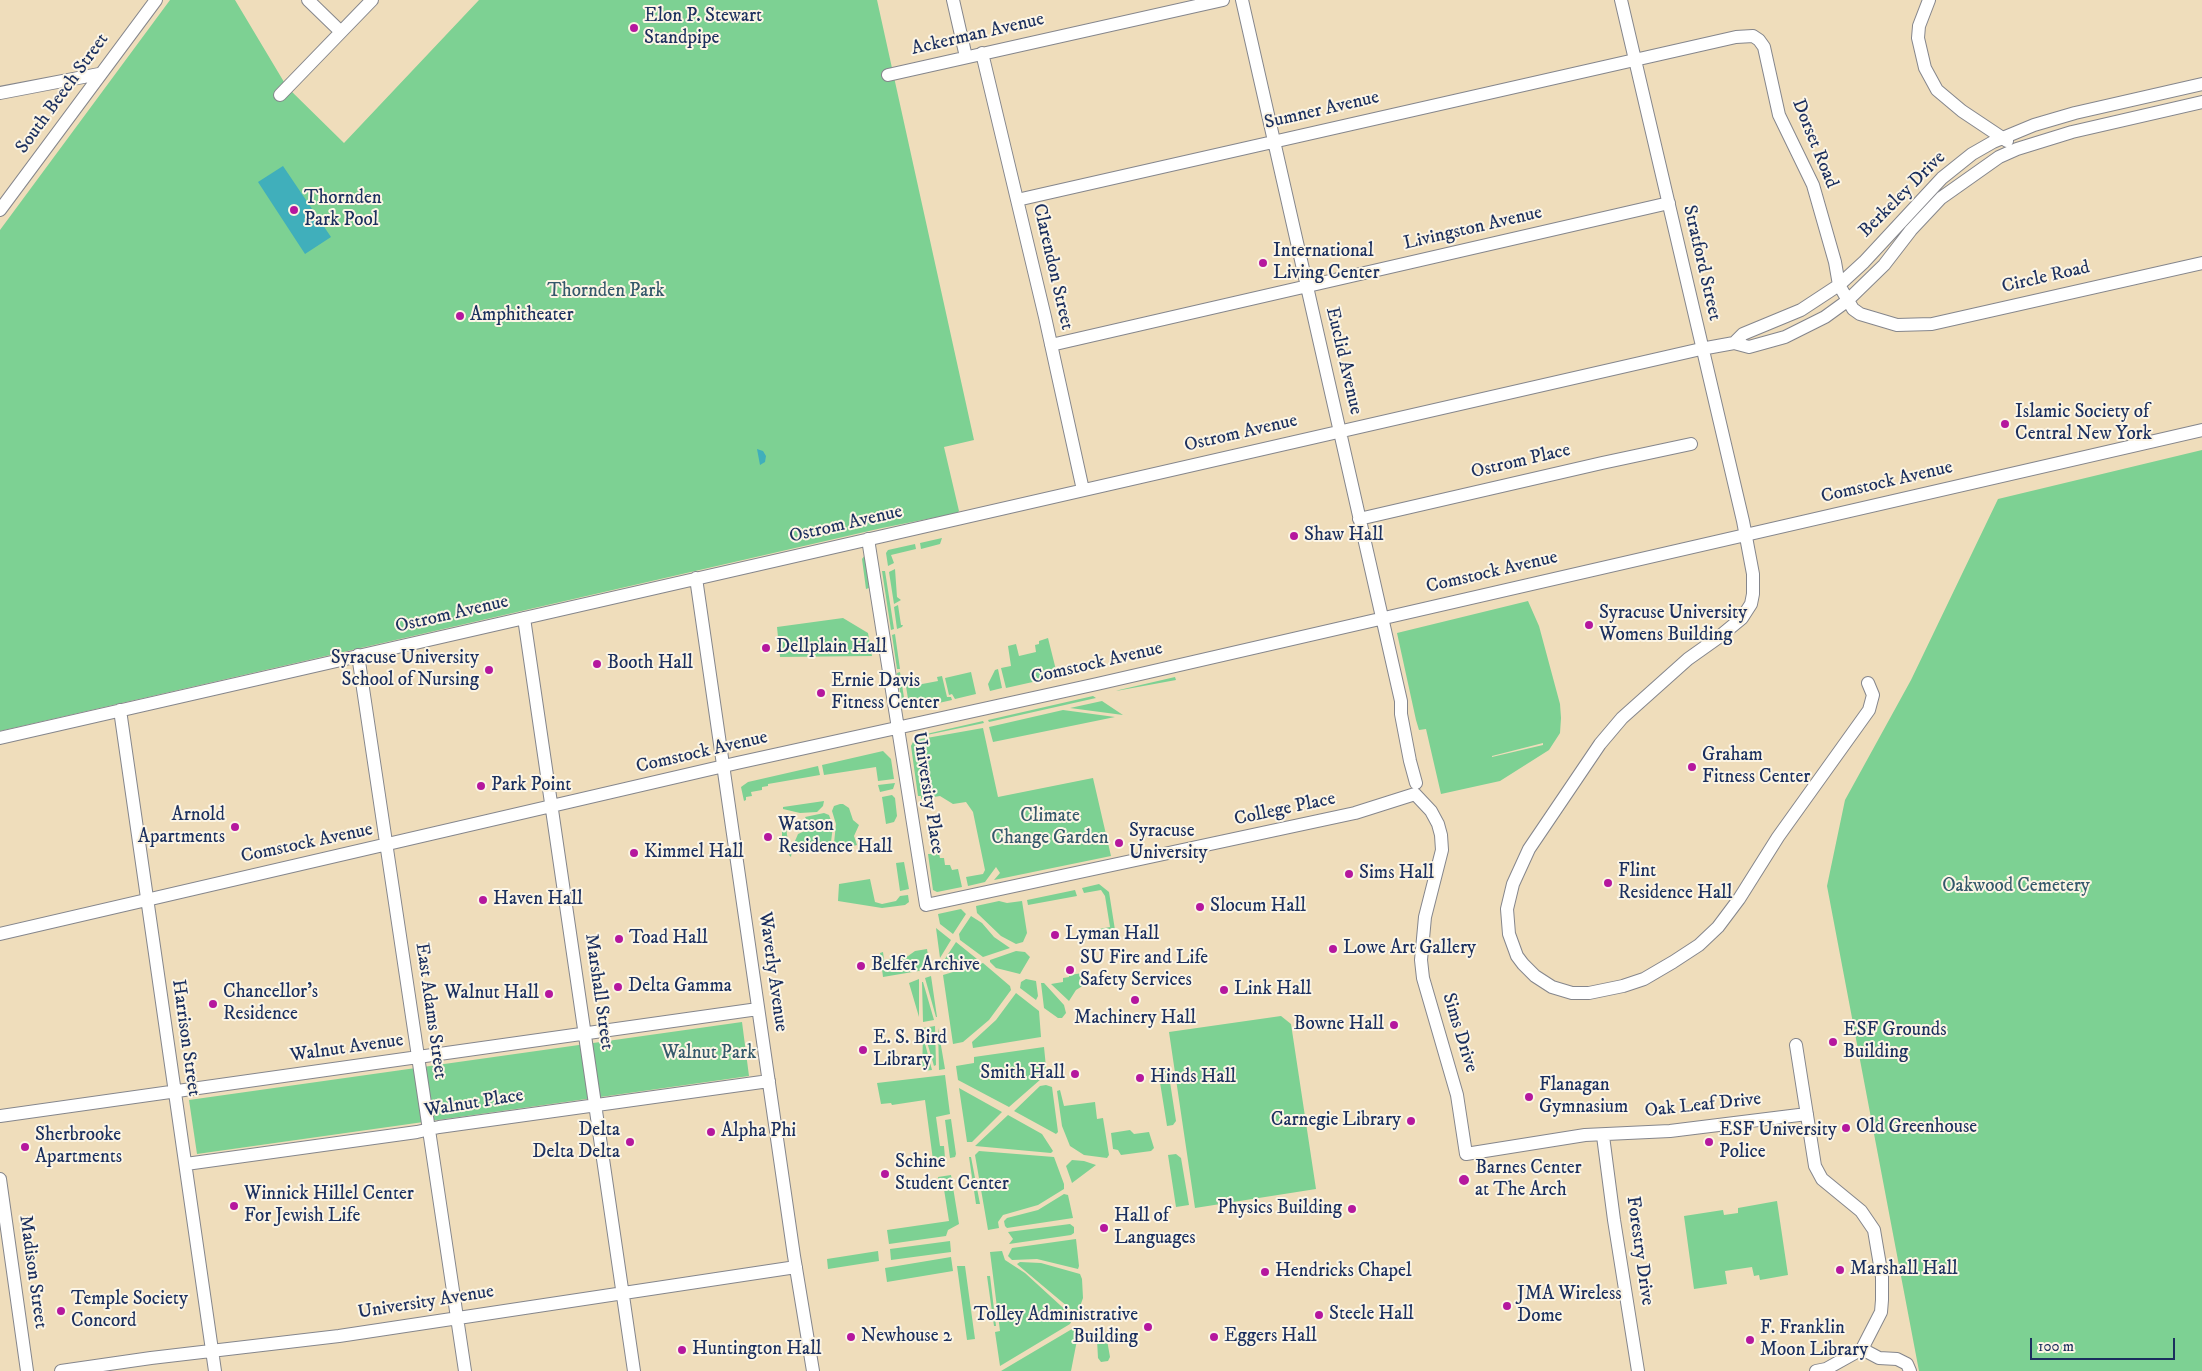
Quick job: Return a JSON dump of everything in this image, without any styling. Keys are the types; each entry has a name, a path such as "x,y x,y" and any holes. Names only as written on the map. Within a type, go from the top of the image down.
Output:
{"street":[{"name":"South Beech Street","path":"0,210 99,74 156,0"},
{"path":"308,0 341,32"},
{"path":"280,95 372,0"},
{"path":"953,0 966,57"},
{"name":"Ackerman Avenue","path":"888,75 1223,0"},
{"name":"Euclid Avenue","path":"1242,0 1401,700 1401,714 1416,788"},
{"name":"Stratford Street","path":"1622,0 1745,534 1753,574 1753,594 1751,604 1742,618 1688,659 1622,718 1600,744 1528,849 1513,884 1507,909 1509,934 1517,956 1523,964 1539,979 1562,991 1589,993 1623,986 1644,979 1699,945 1718,927 1739,899 1778,837 1869,710 1873,695 1868,683"},
{"path":"1929,0 1919,26 1918,38 1925,68 1937,90 1956,106 2004,138 2016,149"},
{"name":"Dorset Road","path":"1635,60 1736,37 1753,36 1759,40 1764,48 1779,115 1813,185 1835,262 1838,285 1853,309 1860,314 1897,325"},
{"name":"Clarendon Street","path":"982,53 1018,200 1083,490"},
{"name":"Sumner Avenue","path":"1018,200 1635,60"},
{"path":"0,93 99,74"},
{"name":"Berkeley Drive","path":"1734,343 1743,334 1784,319 1801,310 1838,285 1864,262 1942,178 1972,154 2034,125 2075,113 2202,84"},
{"name":"Berkeley Drive","path":"1701,349 1734,343 1749,347 1785,337 1825,317 1847,301 1884,265 1911,230 1941,198 1986,165 2016,149 2072,132 2202,102"},
{"name":"Livingston Avenue","path":"1051,345 1669,203"},
{"name":"Circle Road","path":"1897,325 1932,324 2202,262"},
{"name":"Ostrom Avenue","path":"0,738 1340,430 1701,349"},
{"name":"Comstock Avenue","path":"0,934 724,766 1204,660 1381,617 2202,430"},
{"name":"Ostrom Place","path":"1360,519 1691,444"},
{"name":"University Place","path":"868,539 926,905"},
{"name":"Waverly Avenue","path":"696,578 796,1267 813,1371"},
{"name":"Marshall Street","path":"524,618 634,1371"},
{"name":"East Adams Street","path":"358,655 417,1058 466,1371"},
{"name":"Harrison Street","path":"120,710 215,1371"},
{"name":"College Place","path":"926,905 1355,814 1416,788"},
{"name":"Sims Drive","path":"1416,788 1438,824 1442,850 1425,916 1421,960 1423,978 1457,1095 1466,1154 1585,1135 1603,1136"},
{"name":"Walnut Avenue","path":"0,1116 758,1009"},
{"path":"1796,1045 1816,1166 1822,1178 1861,1211 1874,1230 1882,1277 1881,1312 1862,1349 1826,1368 1816,1371"},
{"name":"Walnut Place","path":"186,1164 595,1104 769,1081"},
{"name":"Oak Leaf Drive","path":"1603,1136 1620,1132 1670,1131 1807,1114"},
{"name":"Forestry Drive","path":"1603,1136 1638,1371"},
{"name":"Madison Street","path":"0,1179 28,1371"},
{"name":"University Avenue","path":"61,1371 338,1336 796,1267"},
{"path":"1862,1349 1880,1358 1898,1359 1906,1364 1910,1371"}],"green space":[{"name":"Thornden Park","path":"170,0 235,0 287,87 344,143 479,0 877,0 974,440 944,447 959,511 957,513 882,528 0,731 0,230"},
{"name":"Oakwood Cemetery","path":"2202,450 2202,1371 1919,1371 1827,886 1845,800 1911,680 1998,499"},
{"path":"942,538 940,544 921,549 920,543"},
{"path":"915,544 916,549 891,555 894,563 888,566 886,553 888,550"},
{"path":"865,555 869,588 866,589 862,559"},
{"path":"895,569 897,597 901,600 894,604 889,572"},
{"path":"882,571 885,571 894,629 891,630"},
{"path":"1528,601 1539,626 1560,704 1560,733 1549,750 1500,781 1441,794 1426,729 1419,730 1416,720 1397,633","holes":["1543,743 1543,745 1492,757"]},
{"path":"898,605 901,625 903,625 897,629 894,607"},
{"path":"843,618 868,633 872,656 780,657 777,627"},
{"path":"895,634 900,669 897,669 892,635"},
{"path":"1048,638 1057,674 1055,677 1006,688 1001,668 1011,666 1008,646 1016,644 1019,656 1036,652 1035,645 1039,644 1039,641"},
{"path":"998,669 1002,688 990,691 988,684 995,670"},
{"path":"900,672 905,704 902,704 897,673"},
{"path":"971,672 976,694 955,699 952,694 949,695 945,678"},
{"path":"942,676 947,697 951,697 952,700 912,709 909,705 905,680 912,679 913,684 917,685 938,681 937,677"},
{"path":"1175,677 1176,680 1116,691 1119,690"},
{"path":"1093,696 1096,698 989,722 988,720"},
{"path":"1102,701 1123,715 1070,708"},
{"path":"1063,710 1115,717 993,742 989,727"},
{"path":"983,721 984,723 922,736 922,735"},
{"name":"Climate Change Garden","path":"983,728 998,797 1093,778 1111,856 994,880 1000,873 996,867 985,882 968,886 966,877 983,874 985,870 973,812 966,802 953,804 940,796 921,799 921,796 918,796 911,746 913,742 921,739"},
{"path":"883,751 891,759 894,779 878,781 876,767 824,775 822,765"},
{"path":"818,766 820,775 768,784 768,786 762,787 762,790 751,792 752,796 746,797 744,801 741,787 748,782"},
{"path":"895,783 893,789 880,792 878,785"},
{"path":"892,795 895,798 897,816 894,822 886,824 882,797"},
{"path":"824,801 823,806 817,812 800,813 783,809 783,807"},
{"path":"840,804 849,808 853,820 859,825 854,836 857,845 837,850 834,843 836,824 832,811 834,806"},
{"path":"824,813 829,815 833,826 830,850 816,849 801,853 796,848 795,841 798,834 807,830 805,817"},
{"path":"785,814 787,835 792,850 791,857 782,836 782,820"},
{"path":"928,854 939,854 940,858 944,858 945,865 950,865 952,870 958,869 962,887 937,892 933,890"},
{"path":"904,862 909,889 900,891 896,863"},
{"path":"870,879 875,902 882,904 896,901 900,896 908,895 909,902 905,905 882,908 838,901 839,884"},
{"path":"1099,884 1109,892 1115,930 1079,936 1078,933 1110,927 1105,896 1101,890 1084,893 1082,888"},
{"path":"1075,890 1077,896 1028,905 1027,900"},
{"path":"999,901 1007,903 1022,901 1027,933 1023,942 1016,944 1001,936 977,913 976,906"},
{"path":"961,909 966,914 953,934 940,924 938,914"},
{"path":"971,916 982,923 994,937 1010,948 983,957 960,940 959,934"},
{"path":"936,928 951,940 940,958"},
{"path":"956,942 977,959 942,969 941,965"},
{"path":"927,949 930,969 883,977 880,953 883,952 884,960 908,956 915,951"},
{"path":"1016,951 1025,952 1030,957 1020,974 996,968 990,962 990,960"},
{"path":"983,963 1010,986 1011,990 989,1020 963,1042 953,1044 943,975"},
{"path":"1090,972 1089,982 1076,990 1069,1001 1051,984 1063,982 1063,978 1069,977 1069,975"},
{"path":"931,976 937,1017 925,978"},
{"path":"919,979 919,1017 909,983"},
{"path":"1026,979 1036,981 1038,996 1036,1000 1020,988 1021,982"},
{"path":"922,982 934,1020 923,1022"},
{"path":"1041,983 1044,983 1064,1005 1066,1013 1062,1018 1058,1018 1044,1008"},
{"path":"1016,993 1039,1011 1041,1037 973,1048 972,1042 996,1020"},
{"path":"1281,1016 1291,1024 1316,1189 1195,1208 1169,1032"},
{"name":"Walnut Park","path":"742,1022 749,1076 197,1154 189,1100"},
{"path":"935,1026 936,1065 934,1066 923,1028"},
{"path":"938,1028 945,1069 939,1070"},
{"path":"923,1036 932,1070 922,1071"},
{"path":"1044,1047 1046,1067 1041,1079 1009,1107 958,1080 956,1066 974,1063 974,1057"},
{"path":"1168,1069 1176,1121 1173,1125 1167,1126 1158,1070"},
{"path":"945,1075 950,1114 936,1117 940,1146 944,1146 945,1158 933,1160 925,1100 892,1105 891,1103 881,1104 877,1083"},
{"path":"1040,1086 1052,1087 1058,1132 1056,1134 1014,1111"},
{"path":"959,1088 1002,1112 972,1142 967,1142"},
{"path":"1060,1090 1064,1106 1095,1102 1097,1119 1103,1118 1109,1155 1107,1158 1084,1155 1070,1146 1062,1126 1057,1091"},
{"path":"1008,1115 1042,1134 1053,1151 1051,1153 975,1146"},
{"path":"951,1119 956,1154 955,1157 950,1158 945,1120"},
{"path":"1130,1130 1134,1134 1149,1132 1154,1148 1151,1151 1121,1155 1118,1150 1113,1149 1111,1133"},
{"path":"979,1151 1054,1157 1064,1189 1038,1205 1003,1215 998,1222 999,1228 988,1230 975,1155"},
{"path":"1176,1154 1181,1158 1189,1205 1176,1207 1168,1155"},
{"path":"969,1157 971,1157 980,1204 976,1204"},
{"path":"1072,1160 1096,1165 1072,1183 1066,1166"},
{"path":"951,1175 959,1224 948,1230 946,1236 889,1244 887,1230 949,1221 943,1183 939,1184 938,1177"},
{"path":"1064,1194 1068,1195 1073,1218 1007,1228 1005,1226 1004,1221 1007,1218 1038,1210"},
{"path":"1777,1201 1788,1275 1760,1280 1759,1275 1754,1276 1752,1267 1725,1271 1727,1284 1694,1289 1684,1216 1723,1210 1724,1215 1738,1213 1738,1208"},
{"path":"1070,1224 1074,1227 1074,1233 1071,1235 1009,1244 1013,1239 1008,1232"},
{"path":"1076,1239 1078,1269 1037,1259 1012,1260 1008,1256 1012,1248"},
{"path":"950,1241 951,1252 891,1260 890,1249"},
{"path":"878,1251 879,1261 828,1269 827,1259"},
{"path":"1002,1251 1005,1260 1025,1273 1072,1316 1072,1320 1070,1324 1000,1366 995,1332 1000,1331 990,1252"},
{"path":"951,1257 953,1271 887,1282 885,1268"},
{"path":"1020,1262 1041,1263 1080,1274 1083,1298 1078,1312 1074,1312 1017,1264"},
{"path":"957,1266 965,1266 975,1339 967,1340"},
{"path":"987,1276 990,1276 996,1326 994,1326"},
{"path":"1072,1329 1078,1335 1071,1371 1001,1371"},
{"path":"1101,1337 1107,1340 1110,1357 1108,1361 1101,1362 1098,1358 1097,1340"}],"water":[{"name":"Thornden Park Pool","path":"283,166 331,237 305,254 258,182"},
{"path":"757,449 763,451 766,456 765,462 760,465"}],"place":[{"name":"Elon P. Stewart Standpipe","path":"634,28"},
{"name":"Thornden Park Pool","path":"294,210"},
{"name":"International Living Center","path":"1263,263"},
{"name":"Amphitheater","path":"460,316"},
{"name":"Islamic Society of Central New York","path":"2005,424"},
{"name":"Shaw Hall","path":"1294,536"},
{"name":"Syracuse University Womens Building","path":"1589,625"},
{"name":"Dellplain Hall","path":"766,648"},
{"name":"Booth Hall","path":"597,664"},
{"name":"Syracuse University School of Nursing","path":"489,670"},
{"name":"Ernie Davis Fitness Center","path":"821,693"},
{"name":"Graham Fitness Center","path":"1692,767"},
{"name":"Park Point","path":"481,786"},
{"name":"Arnold Apartments","path":"235,827"},
{"name":"Watson Residence Hall","path":"768,837"},
{"name":"Syracuse University","path":"1119,843"},
{"name":"Kimmel Hall","path":"634,853"},
{"name":"Sims Hall","path":"1349,874"},
{"name":"Flint Residence Hall","path":"1608,883"},
{"name":"Haven Hall","path":"483,900"},
{"name":"Slocum Hall","path":"1200,907"},
{"name":"Lyman Hall","path":"1055,935"},
{"name":"Toad Hall","path":"619,939"},
{"name":"Lowe Art Gallery","path":"1333,949"},
{"name":"Belfer Archive","path":"861,966"},
{"name":"SU Fire and Life Safety Services","path":"1070,970"},
{"name":"Delta Gamma","path":"618,987"},
{"name":"Link Hall","path":"1224,990"},
{"name":"Walnut Hall","path":"549,994"},
{"name":"Machinery Hall","path":"1135,1000"},
{"name":"Chancellor's Residence","path":"213,1004"},
{"name":"Bowne Hall","path":"1394,1025"},
{"name":"ESF Grounds Building","path":"1833,1042"},
{"name":"E. S. Bird Library","path":"863,1050"},
{"name":"Smith Hall","path":"1075,1074"},
{"name":"Hinds Hall","path":"1140,1078"},
{"name":"Flanagan Gymnasium","path":"1529,1097"},
{"name":"Carnegie Library","path":"1411,1121"},
{"name":"Old Greenhouse","path":"1846,1128"},
{"name":"Alpha Phi","path":"711,1132"},
{"name":"Delta Delta Delta","path":"630,1142"},
{"name":"ESF University Police","path":"1709,1142"},
{"name":"Sherbrooke Apartments","path":"25,1147"},
{"name":"Schine Student Center","path":"885,1174"},
{"name":"Barnes Center at The Arch","path":"1464,1180"},
{"name":"Winnick Hillel Center For Jewish Life","path":"234,1206"},
{"name":"Physics Building","path":"1352,1209"},
{"name":"Hall of Languages","path":"1104,1228"},
{"name":"Marshall Hall","path":"1840,1270"},
{"name":"Hendricks Chapel","path":"1265,1272"},
{"name":"JMA Wireless Dome","path":"1507,1306"},
{"name":"Temple Society Concord","path":"61,1311"},
{"name":"Steele Hall","path":"1319,1315"},
{"name":"Tolley Administrative Building","path":"1148,1327"},
{"name":"Newhouse 2","path":"851,1337"},
{"name":"Eggers Hall","path":"1214,1337"},
{"name":"F. Franklin Moon Library","path":"1750,1340"},
{"name":"Huntington Hall","path":"682,1350"}]}
